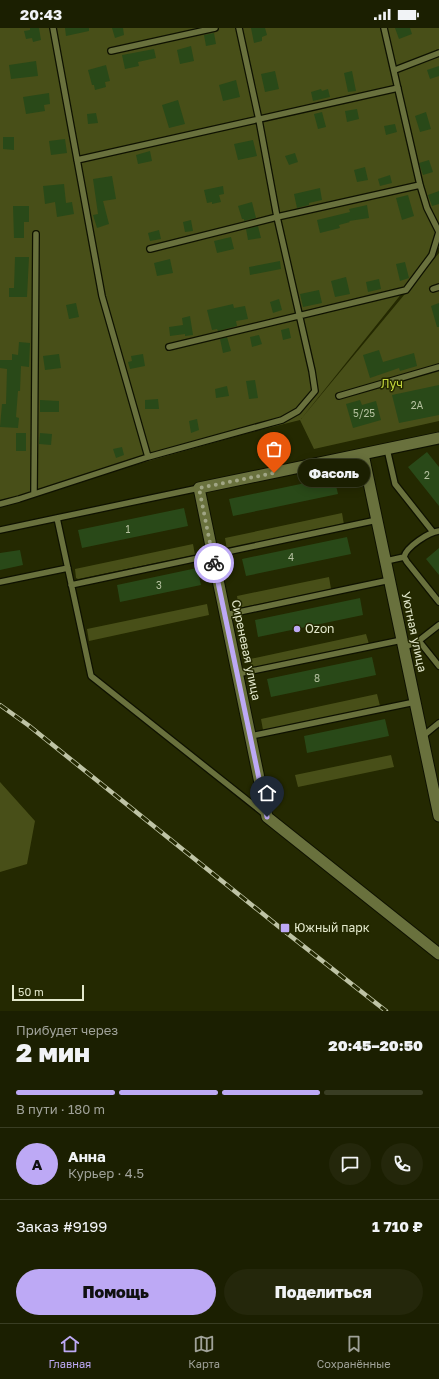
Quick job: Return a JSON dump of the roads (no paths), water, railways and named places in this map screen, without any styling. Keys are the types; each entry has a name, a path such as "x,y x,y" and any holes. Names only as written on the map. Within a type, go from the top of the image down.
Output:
{"street":[{"path":"199,488 439,438"},
{"name":"Уютная улица","path":"363,454 439,816"},
{"name":"Сиреневая улица","path":"199,488 267,817"},
{"path":"267,817 439,954"}],"lane":[{"path":"53,28 102,296 148,457"},
{"path":"111,51 215,28"},
{"path":"0,504 148,457 282,420 298,411 315,391 312,371 277,217 259,120 239,28"},
{"path":"169,347 406,290 432,255 439,232 427,208 420,185 395,70 384,28"},
{"path":"395,70 439,53"},
{"path":"77,160 398,88"},
{"path":"150,249 277,217 420,185"},
{"path":"34,493 36,234"},
{"path":"340,396 439,367"},
{"path":"387,449 395,484 436,532 428,534 406,551 404,557 439,602"},
{"path":"0,530 199,488"},
{"path":"57,518 91,676 267,817"},
{"path":"71,584 377,520"},
{"path":"386,561 404,557"},
{"path":"0,582 68,568"},
{"path":"225,615 390,580"},
{"path":"238,674 403,644 413,645 439,625"},
{"path":"419,641 439,666"},
{"path":"251,736 415,702"},
{"path":"422,736 438,726"}],"railway":[{"path":"0,705 28,725 386,1011"}],"place":[{"name":"Фасоль","path":"274,473"},
{"name":"Ozon","path":"297,629"},
{"name":"Южный парк","path":"285,928"}],"park label":[{"name":"Луч","path":"392,384"}]}
